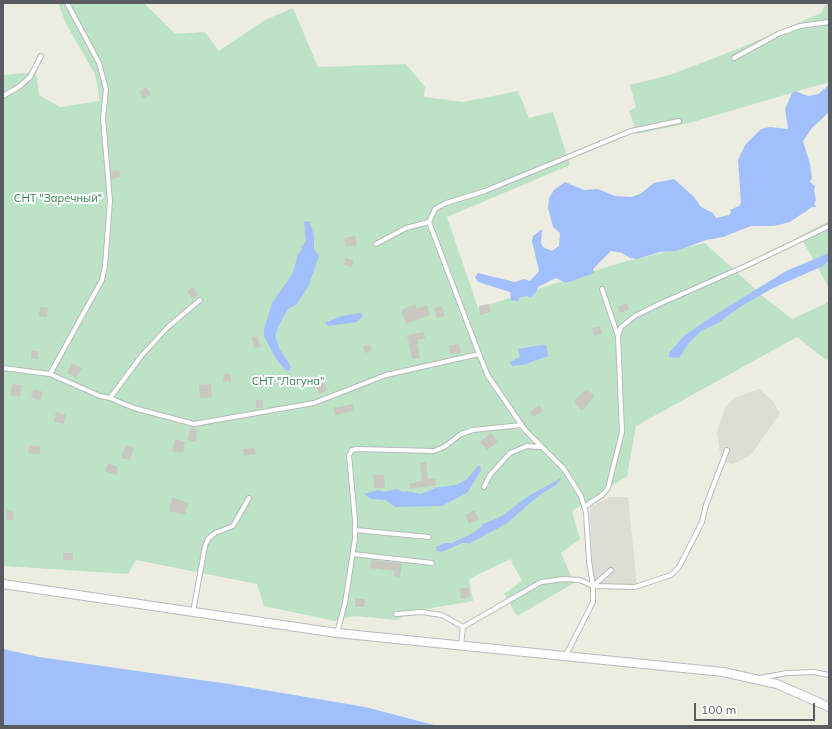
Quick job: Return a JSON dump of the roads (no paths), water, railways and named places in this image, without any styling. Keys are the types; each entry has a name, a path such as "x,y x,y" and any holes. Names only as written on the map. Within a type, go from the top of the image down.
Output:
{"street":[{"path":"3,584 337,633 723,672 758,678 802,693 829,707"}],"lane":[{"path":"50,374 102,280 105,266 110,201 103,118 106,89 98,63 67,3"},
{"path":"734,58 778,34 800,26 829,22"},
{"path":"3,96 20,86 30,77 41,56"},
{"path":"566,655 593,602 593,586 584,507 581,496 564,469 540,447 522,425 488,376 429,222 435,209 446,202 485,191 630,131 679,121"},
{"path":"376,244 406,228 429,222"},
{"path":"618,336 621,327 627,322 657,305 748,265 829,226"},
{"path":"584,507 602,495 608,488 622,432 618,336 602,288"},
{"path":"110,398 142,355 170,326 200,300"},
{"path":"3,368 50,374 100,396 110,398 134,408 194,424 314,403 386,375 479,354"},
{"path":"337,633 345,603 353,554 355,530 349,455 352,450 434,450 444,447 461,434 473,430 522,425"},
{"path":"484,486 490,475 510,453 527,446 540,447"},
{"path":"463,627 542,582 564,579 580,580 593,586 635,587 671,574 679,567 702,522 706,505 728,450"},
{"path":"193,612 205,546 208,539 215,533 233,526 249,498"},
{"path":"355,530 429,537"},
{"path":"353,554 432,563"},
{"path":"593,586 611,570"},
{"path":"396,614 421,612 442,616 463,627"},
{"path":"461,645 463,627"},
{"path":"758,678 787,673 814,672 829,675"}],"water":[{"path":"829,85 829,112 812,128 803,141 810,164 812,178 810,182 815,186 814,191 816,200 814,203 816,207 812,207 790,222 774,226 751,226 723,237 706,240 676,251 660,252 637,259 630,258 622,253 611,251 593,269 594,272 592,274 566,283 556,278 538,287 536,292 530,298 527,296 520,297 518,301 511,300 510,292 478,282 475,277 478,273 515,282 524,279 530,281 539,271 532,241 533,236 542,229 541,243 543,247 552,251 559,246 560,233 553,227 548,208 549,198 554,190 565,182 584,190 598,189 615,196 632,197 640,194 654,183 674,179 694,197 701,207 713,213 716,218 729,215 731,212 730,210 739,206 741,203 738,160 745,145 761,129 770,127 788,129 785,109 792,93 795,91 808,96 818,94"},
{"path":"304,222 310,222 314,236 314,249 319,256 308,287 297,304 288,309 275,336 280,350 291,368 288,371 285,370 275,357 264,336 264,329 272,303 293,273 298,254 302,250 301,247 306,241"},
{"path":"829,253 829,261 823,266 773,288 740,307 718,323 701,331 689,343 679,358 669,357 669,353 684,336 710,318 786,271"},
{"path":"361,313 363,316 357,322 328,326 325,323 341,316"},
{"path":"546,345 548,356 523,365 512,366 510,362 520,357 518,349"},
{"path":"478,466 480,466 481,470 468,492 442,506 395,507 386,500 371,499 364,494 378,490 384,492 397,489 403,492 406,491 421,494 438,487 456,485 466,480"},
{"path":"563,477 556,485 538,496 506,524 470,543 462,543 442,552 437,551 436,547 445,543 452,543 471,534 483,524 502,516 530,495"},
{"path":"3,649 39,657 229,684 365,707 438,726 3,726"}],"park label":[{"name":"СНТ \"Заречный\"","path":"58,199"},
{"name":"СНТ \"Лагуна\"","path":"288,382"}]}
